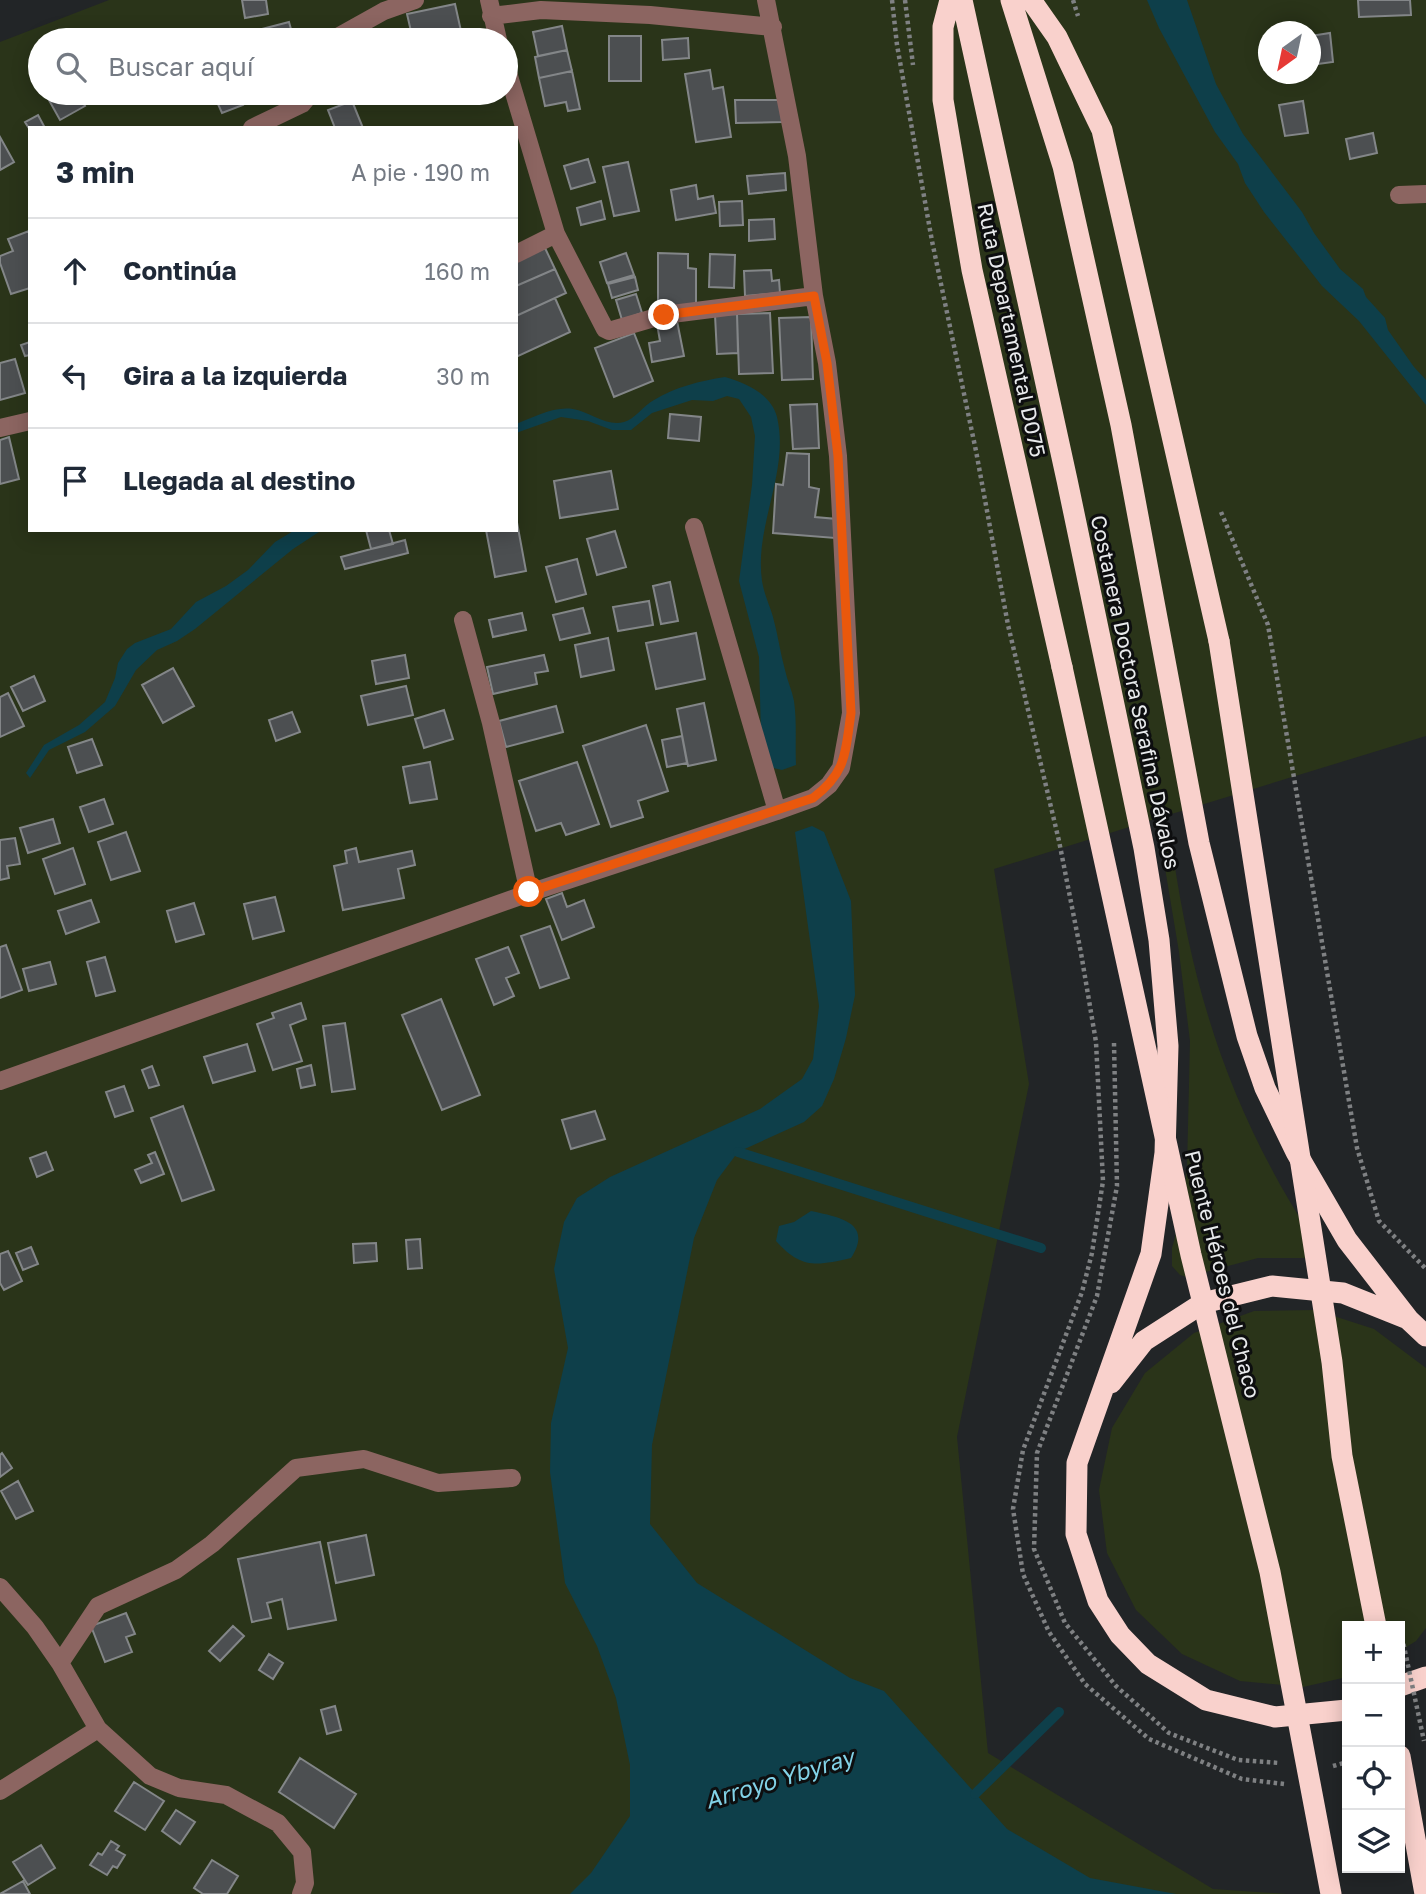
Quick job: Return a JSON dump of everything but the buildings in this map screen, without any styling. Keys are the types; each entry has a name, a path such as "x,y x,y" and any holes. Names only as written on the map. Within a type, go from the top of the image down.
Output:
{"highway":[{"name":"Ruta Departamental D075","path":"950,0 943,27 943,100 972,270 1062,667"},
{"name":"Costanera Doctora Serafina Dávalos","path":"962,0 1144,848 1159,940 1168,1046 1165,1153 1151,1254 1077,1463 1076,1534 1098,1601 1120,1635 1148,1664 1206,1700 1275,1717 1342,1710"},
{"name":"Costanera Doctora Serafina Dávalos","path":"1011,0 1063,166 1121,425 1199,844 1247,1036 1265,1088 1296,1152 1347,1240 1409,1320 1426,1336"},
{"path":"1031,0 1057,37 1102,130 1219,641 1332,1362 1342,1456 1375,1621"},
{"name":"Puente Héroes del Chaco","path":"1062,667 1191,1255 1270,1572 1331,1894"},
{"name":"Costanera Doctora Serafina Dávalos","path":"1101,1395 1144,1341 1203,1303 1272,1286 1343,1293 1409,1320"},
{"path":"1405,1784 1425,1894"}],"street":[{"path":"354,28 384,11 415,0"},
{"path":"0,1082 529,892 777,811 813,798 829,785 841,768 851,713 838,456 827,363 814,296 797,156 766,0"},
{"path":"495,28 490,8 650,15 773,27"},
{"path":"256,126 300,105"},
{"path":"518,105 556,234 605,330 664,315 814,296"},
{"path":"1399,195 1426,194"},
{"path":"518,253 556,234"},
{"path":"0,428 28,421"},
{"path":"694,527 777,811"},
{"path":"463,620 491,723 529,892"},
{"path":"60,1663 99,1606 176,1570 212,1544 296,1468 364,1460 438,1483 512,1478"},
{"path":"0,1587 35,1627 60,1663 98,1729 149,1776 179,1788 226,1796 278,1824 302,1852 305,1883 301,1894"},
{"path":"0,1791 98,1729"}],"path":[{"path":"892,0 897,45 932,241 976,451 1008,625 1059,841 1096,1042 1103,1181 1082,1292 1023,1450 1013,1508 1023,1574 1049,1632 1085,1684 1149,1739 1242,1779 1294,1785"},
{"path":"905,0 915,78"},
{"path":"1114,1040 1117,1186 1097,1296 1037,1453 1034,1549 1065,1623 1116,1686 1169,1733 1238,1760 1290,1764"},
{"path":"1405,1650 1426,1749"},
{"path":"1329,1767 1342,1763"}],"green space":[{"path":"109,0 1426,0 1426,736 1165,816 1172,852 1163,854 1155,819 994,869 1029,1084 957,1437 988,1753 1213,1889 1287,1894 0,1894 0,42 28,31 28,105 518,105 518,28 36,28"},
{"path":"1173,854 1192,957 1220,1053 1259,1145 1311,1236 1306,1258 1258,1258 1187,1277 1180,1275 1172,1266 1172,1248 1180,1218 1187,1169 1190,1041 1163,856"},
{"path":"1315,1310 1374,1329 1426,1368 1426,1628 1416,1641 1405,1648 1405,1621 1342,1621 1342,1678 1303,1687 1240,1681 1182,1654 1136,1610 1107,1553 1099,1490 1112,1428 1145,1373 1194,1333 1254,1311"}],"water":[{"path":"1147,0 1187,0 1216,84 1243,134 1302,212 1340,269 1363,289 1366,297 1385,318 1388,330 1426,380 1426,405 1359,321 1322,286 1264,212 1245,183 1238,164 1215,132 1159,28"},
{"path":"725,377 749,386 769,402 777,417 779,458 761,560 763,586 795,709 796,765 782,770 769,767 761,736 759,657 739,581 752,485 755,436 751,417 739,399 727,396 713,401 692,400 652,413 631,430 612,430 588,421 561,417 518,432 518,423 566,408 605,421 624,422 670,391"},
{"path":"292,532 319,532 293,549 195,629 157,650 136,670 115,706 85,732 49,750 30,778 26,773 44,745 79,725 105,702 118,663 127,649 135,643 171,629 196,602 248,570 275,542"},
{"name":"Arroyo Ybyray","path":"812,826 824,832 851,901 855,995 846,1038 834,1079 822,1106 804,1122 738,1152 717,1180 694,1238 652,1445 650,1524 697,1583 850,1678 884,1691 1007,1829 1090,1878 1176,1894 570,1894 591,1873 630,1816 630,1765 616,1698 597,1646 565,1583 550,1472 551,1423 568,1348 554,1269 564,1222 577,1198 610,1177 760,1109 802,1079 813,1059 819,1006 795,832"},
{"path":"811,1211 842,1219 856,1229 857,1246 851,1258 818,1264 801,1261 776,1241 779,1226 794,1222"}],"waterway":[{"path":"738,1152 1041,1248"},
{"path":"975,1794 1059,1712"}],"route":[{"path":"529,892 813,798 829,785 841,768 846,749 851,713 844,540 827,363 814,296 664,315"}]}
